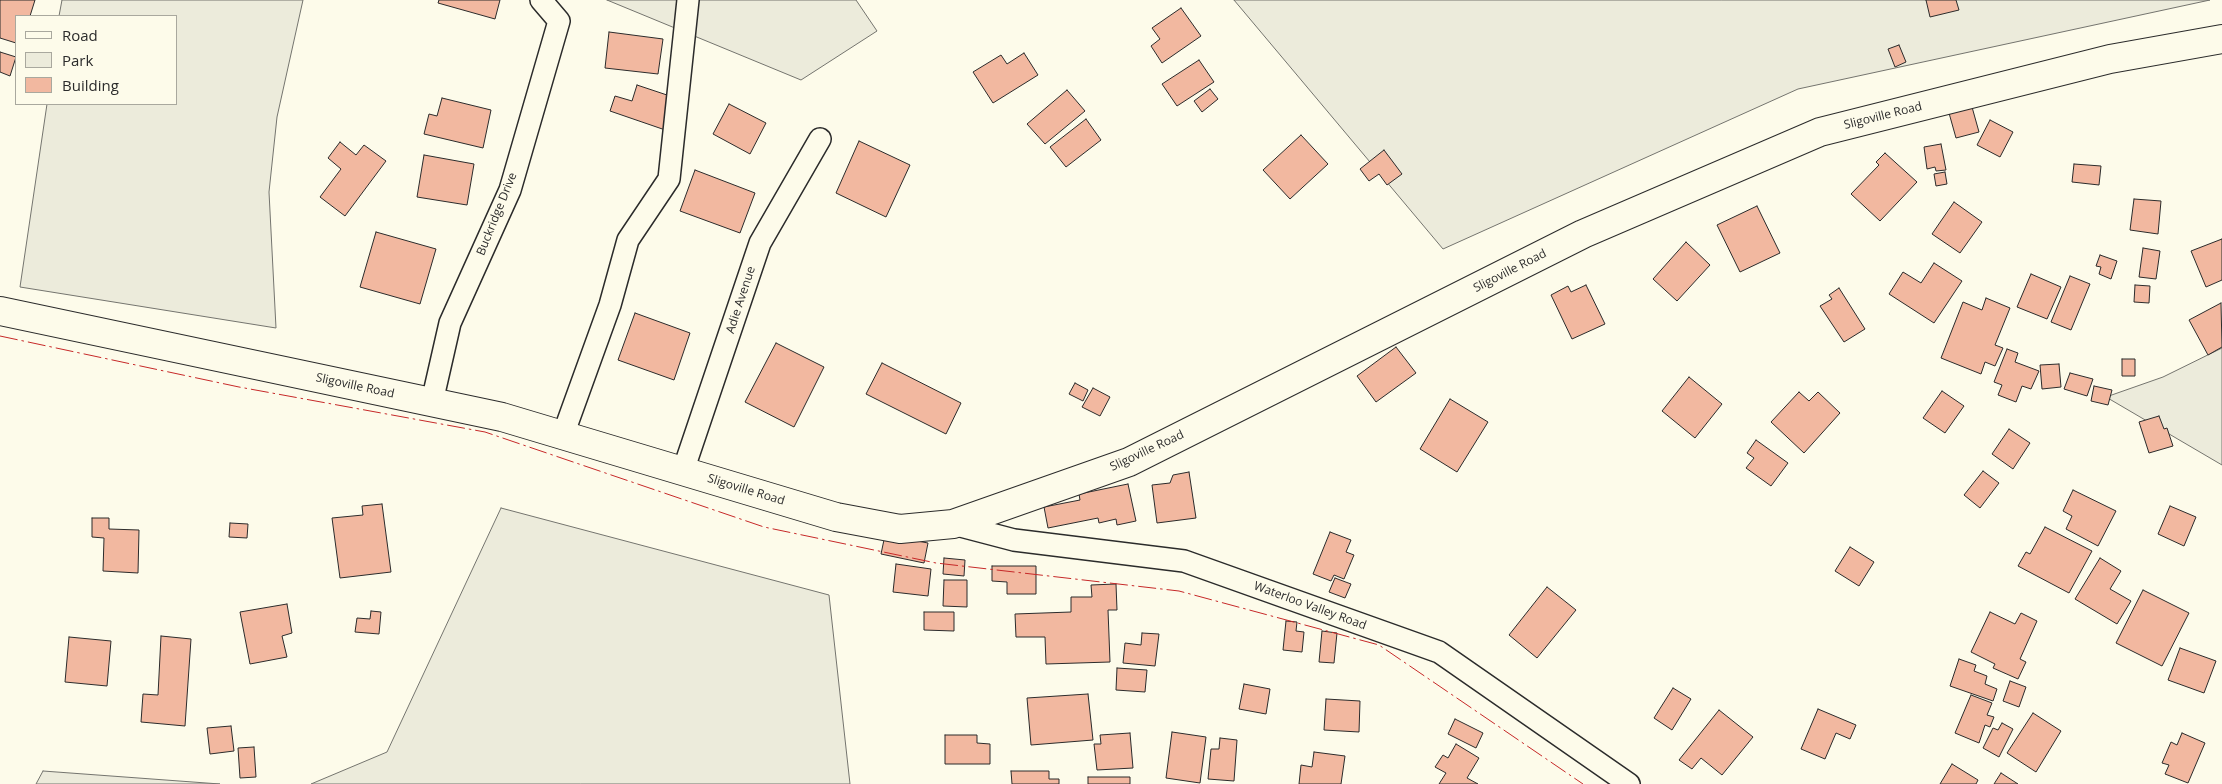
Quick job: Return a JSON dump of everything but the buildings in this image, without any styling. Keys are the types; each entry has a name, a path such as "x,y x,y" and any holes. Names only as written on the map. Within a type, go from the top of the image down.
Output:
{"street":[{"name":"Buckridge Drive","path":"432,402 450,323 510,190 559,21 541,0"},
{"path":"563,435 610,306 628,240 669,179 688,0"},
{"name":"Sligoville Road","path":"0,311 502,417 836,517 900,530 953,524 1129,462 1583,234 1820,132 2110,59 2222,39"},
{"name":"Adie Avenue","path":"683,471 760,243 820,139"},
{"name":"Waterloo Valley Road","path":"953,524 1014,540 1184,561 1439,652 1629,784"}],"green space":[{"path":"62,0 303,0 277,117 269,192 276,328 20,287 47,105 178,105 178,15 59,15"},
{"path":"607,0 856,0 877,31 801,80"},
{"path":"1234,0 2210,0 1798,89 1443,249"},
{"path":"2222,348 2222,465 2106,397 2163,377"},
{"path":"501,508 829,595 850,784 311,784 387,752"},
{"path":"43,771 220,784 36,784"}],"power":[{"path":"0,336 239,387 485,432 764,527 936,563 1179,591 1379,645 1583,784"}]}
